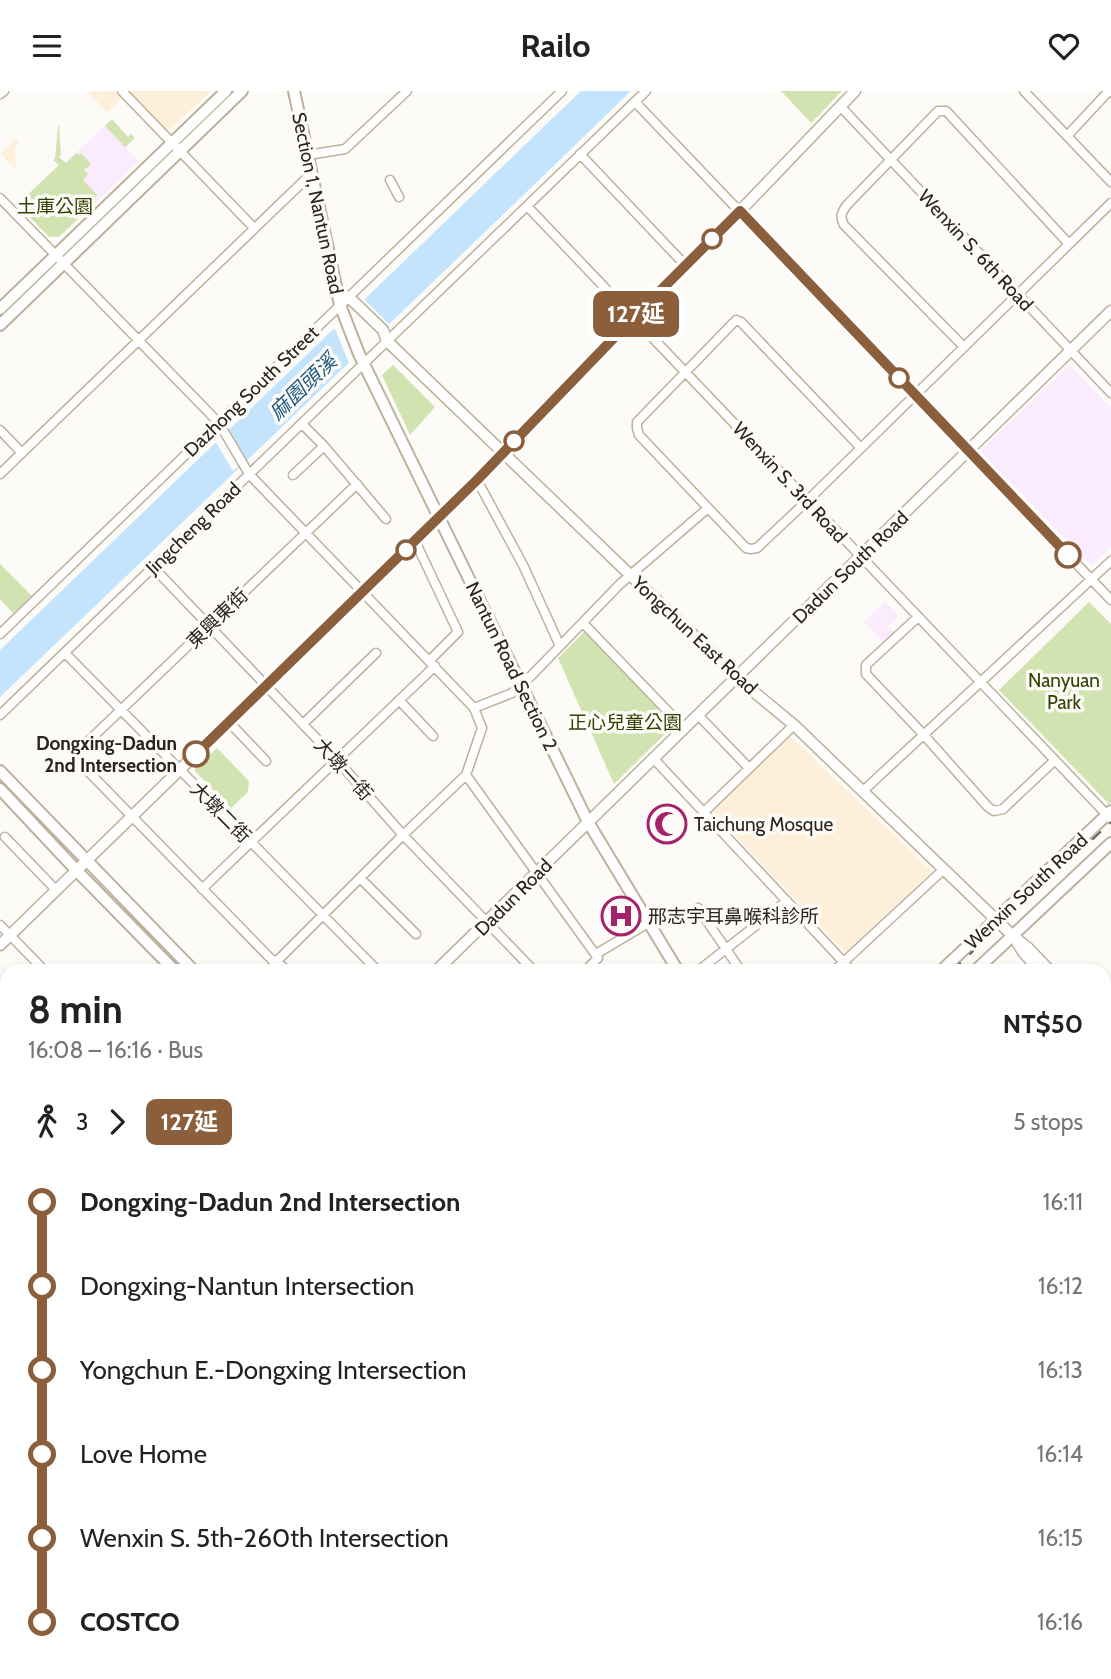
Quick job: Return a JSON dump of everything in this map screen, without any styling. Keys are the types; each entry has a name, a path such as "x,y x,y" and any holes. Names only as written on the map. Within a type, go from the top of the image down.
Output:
{"main road":[{"path":"176,147 226,91"},
{"path":"0,325 60,259 176,147 242,91"},
{"name":"Section 1, Nantun Road","path":"294,91 312,173 361,359"},
{"path":"0,309 60,259"},
{"name":"Nantun Road Section 2","path":"361,359 588,822 674,964"},
{"path":"0,771 187,964"},
{"path":"0,789 168,964"},
{"name":"Wenxin South Road","path":"948,964 1110,815"},
{"name":"Wenxin South Road","path":"983,964 1111,843"}],"street":[{"path":"122,91 254,228"},
{"path":"308,155 345,149 407,91"},
{"name":"Dazhong South Street","path":"0,634 221,426 562,91"},
{"name":"Jingcheng Road","path":"0,715 153,567 247,471 302,423 361,359 387,341 646,91"},
{"path":"0,944 477,480 855,91"},
{"path":"1024,91 1111,182"},
{"path":"1067,136 1107,93 1111,92"},
{"path":"635,102 1111,600"},
{"name":"Wenxin S. 6th Road","path":"840,106 1111,393"},
{"path":"964,347 841,219 846,206 938,111 946,111 1069,244"},
{"path":"580,154 686,266"},
{"path":"0,474 312,173"},
{"path":"390,180 399,197"},
{"path":"0,198 221,426 247,471 474,708 482,728 466,775 277,961"},
{"path":"861,448 741,322 736,320 637,422 636,428 639,435 746,548 757,548 807,501 1111,203"},
{"name":"Wenxin S. 3rd Road","path":"527,206 1110,815"},
{"name":"Yongchun East Road","path":"345,303 383,330 387,341 630,575 738,677 794,725 1043,964"},
{"name":"Dadun South Road","path":"588,822 1111,311"},
{"path":"302,423 386,519"},
{"path":"0,430 22,453"},
{"path":"293,475 324,446"},
{"path":"477,480 523,565 560,646"},
{"name":"東興東街","path":"132,817 77,760 77,752 356,484"},
{"path":"474,708 512,693 630,575 708,508"},
{"path":"202,889 399,700 457,632 415,541"},
{"path":"863,791 1111,561"},
{"name":"大墩一街","path":"153,567 527,964"},
{"path":"918,617 866,665 866,674 988,807 994,811 1003,809 1055,760"},
{"path":"583,623 684,728"},
{"name":"大墩二街","path":"65,653 371,964"},
{"path":"303,724 376,653"},
{"path":"399,700 433,736"},
{"path":"698,715 749,768"},
{"path":"229,722 267,761"},
{"path":"704,811 794,725"},
{"path":"653,758 845,963 944,869"},
{"path":"466,775 596,954 598,958 592,964"},
{"path":"132,817 272,960 280,964"},
{"name":"Dadun Road","path":"443,964 588,822"},
{"path":"5,837 56,890"},
{"path":"360,879 416,934"},
{"path":"707,964 787,901"},
{"path":"698,908 737,964"},
{"path":"596,954 648,923"},
{"path":"0,925 38,964"},
{"name":"Yongchun East Road","path":"1013,936 1034,964"}],"shaded area":[{"path":"117,91 120,100 107,112 87,92"},
{"path":"126,91 211,91 170,130 164,131"},
{"path":"112,119 128,137 131,134 135,138 126,148 138,161 96,202 88,198 65,163"},
{"path":"16,139 19,142 15,147 16,170 0,153"},
{"path":"1070,365 1111,408 1111,547 1091,565 980,451"},
{"path":"885,601 899,616 888,626 894,632 884,643 864,622"},
{"path":"790,736 932,871 846,953 712,811"}],"green space":[{"path":"781,91 842,91 811,123"},
{"path":"112,119 128,137 131,134 135,138 125,147 105,126"},
{"name":"土庫公園","path":"60,125 59,157 66,163 76,153 81,153 91,164 84,170 88,174 83,180 97,195 93,200 96,202 59,237 49,237 20,207 20,202 59,165 53,160 58,127"},
{"path":"393,365 435,407 410,435 382,375"},
{"path":"0,564 32,596 13,613 0,599"},
{"name":"Nanyuan Park","path":"1089,602 1111,624 1109,804 999,690"},
{"name":"正心兒童公園","path":"586,630 676,723 614,784 558,658"},
{"path":"217,748 249,781 248,792 231,808 194,770"}],"water":[{"name":"麻園頭溪","path":"581,91 631,91 0,697 0,650"}],"pier":[{"path":"361,296 392,327 350,366 333,324"},
{"path":"228,427 246,459 233,471 214,439"}],"railway":[{"path":"959,964 1111,822"}],"bus line":[{"name":"127延","path":"196,754 477,480 740,211 1068,555"}],"place":[{"name":"Dongxing-Dadun 2nd Intersection","path":"196,754"},
{"name":"Taichung Mosque","path":"667,824"},
{"name":"邢志宇耳鼻喉科診所","path":"621,916"}]}
